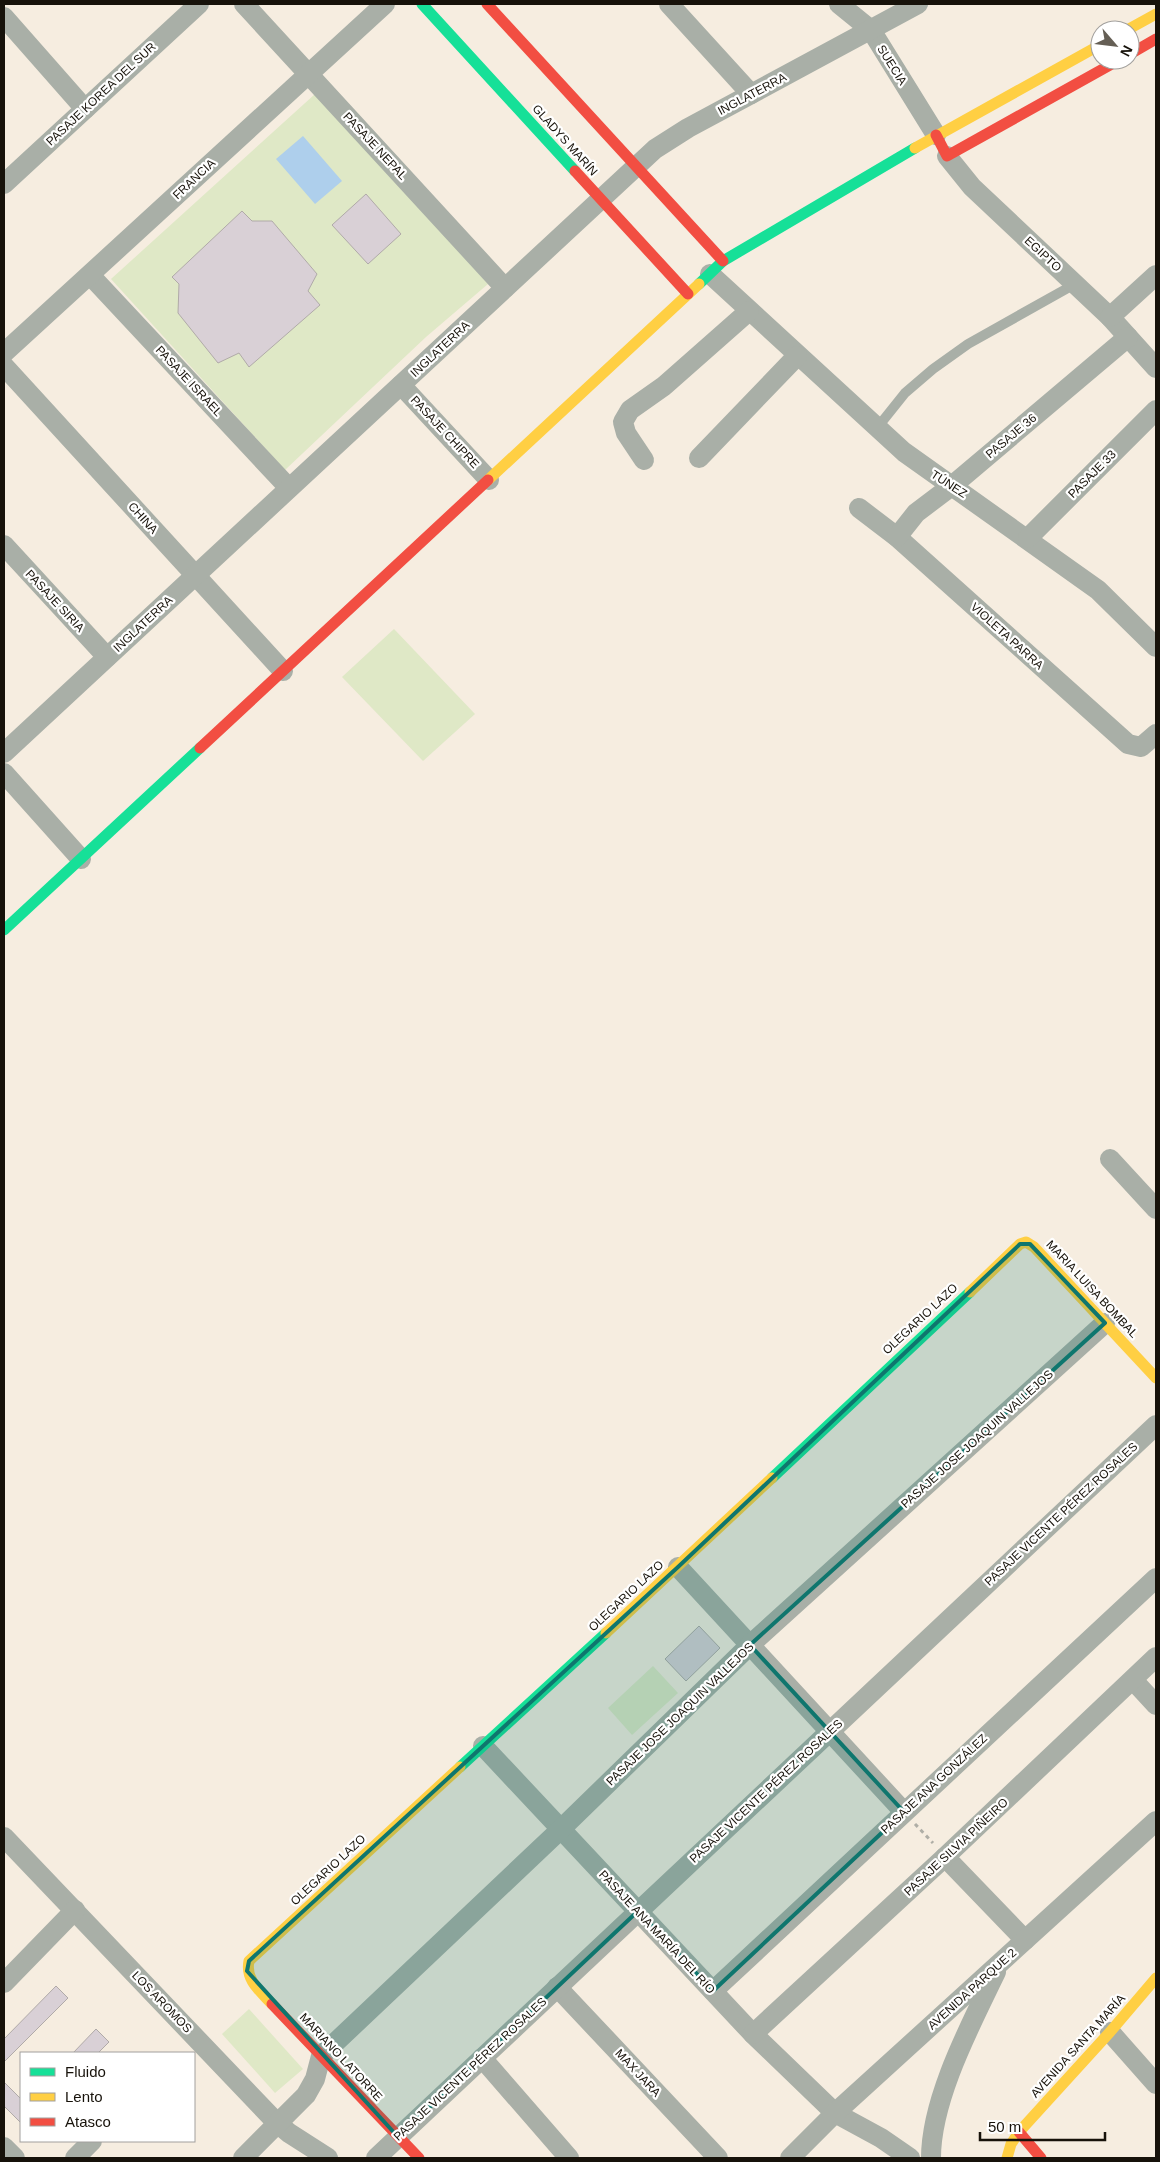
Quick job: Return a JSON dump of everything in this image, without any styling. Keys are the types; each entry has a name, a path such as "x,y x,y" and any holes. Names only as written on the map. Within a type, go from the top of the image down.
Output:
{"street":[{"name":"PASAJE KOREA DEL SUR","path":"4,182 199,4"},
{"name":"PASAJE NEPAL","path":"244,4 505,288"},
{"name":"FRANCIA","path":"4,353 385,4"},
{"name":"GLADYS MARÍN","path":"422,4 688,294"},
{"path":"486,4 636,166 716,268"},
{"path":"669,4 751,94"},
{"name":"SUECIA","path":"839,4 871,30 936,135"},
{"name":"INGLATERRA","path":"4,753 636,166 671,138 918,4"},
{"path":"1140,23 1156,14"},
{"path":"4,16 85,109"},
{"path":"1140,48 1156,39"},
{"path":"4,930 716,268 936,135 1090,50"},
{"path":"947,156 1102,70"},
{"name":"EGIPTO","path":"936,135 947,156 972,187 1110,317 1156,368"},
{"name":"TÚNEZ","path":"716,268 749,311 904,452 1028,538 1098,590 1152,636"},
{"name":"PASAJE ISRAEL","path":"90,275 289,488"},
{"path":"1110,317 1156,275"},
{"path":"644,460 626,433 624,422 630,410 664,386 749,311"},
{"name":"PASAJE 36","path":"898,537 916,513 953,485 1128,337"},
{"path":"699,458 797,356"},
{"name":"CHINA","path":"4,366 283,671"},
{"name":"PASAJE CHIPRE","path":"400,385 489,480"},
{"name":"PASAJE 33","path":"1028,538 1156,410"},
{"name":"VIOLETA PARRA","path":"859,508 898,537 1128,744 1141,747 1156,734"},
{"name":"PASAJE SIRIA","path":"4,545 107,657"},
{"path":"4,773 81,859"},
{"path":"1110,1159 1156,1209"},
{"name":"MARIA LUISA BOMBAL","path":"1026,1242 1034,1246 1156,1378"},
{"name":"OLEGARIO LAZO","path":"247,1971 249,1961 678,1567 1020,1244 1026,1242"},
{"name":"PASAJE JOSE JOAQUIN VALLEJOS","path":"321,2056 561,1829 750,1645 1105,1323"},
{"name":"PASAJE VICENTE PÉREZ ROSALES","path":"376,2158 1156,1425"},
{"path":"678,1567 904,1812"},
{"name":"PASAJE ANA GONZÁLEZ","path":"713,1991 1156,1578"},
{"name":"PASAJE SILVIA PIÑEIRO","path":"753,2034 946,1856 1156,1657"},
{"path":"1133,1680 1156,1705"},
{"name":"PASAJE ANA MARÍA DEL RÍO","path":"483,1746 753,2034 835,2113 881,2138 910,2158"},
{"name":"AVENIDA PARQUE 2","path":"790,2158 835,2113 1156,1821"},
{"name":"LOS AROMOS","path":"4,1837 277,2123 289,2134 328,2158"},
{"path":"946,1856 1025,1940"},
{"path":"4,1983 75,1910"},
{"path":"931,2158 934,2125 955,2058 1000,1964"},
{"name":"MARIANO LATORRE","path":"247,1971 251,1980 419,2158"},
{"name":"AVENIDA SANTA MARÍA","path":"1007,2158 1011,2144 1019,2132 1110,2032 1156,1978"},
{"name":"MAX JARA","path":"557,1987 718,2158"},
{"path":"1110,2032 1156,2084"},
{"path":"243,2158 306,2095 315,2079 321,2056"},
{"path":"482,2058 569,2158"},
{"path":"1019,2132 1041,2158"},
{"path":"75,2158 91,2142"},
{"path":"4,2147 15,2158"}],"lane":[{"path":"877,428 905,393 933,369 968,344 1075,284"}],"path":[{"path":"904,1812 946,1856"}],"highlighted area":[{"path":"1020,1244 1030,1244 1105,1323 750,1645 904,1812 713,1991 638,1911 398,2137 247,1971 249,1961 678,1567"}],"green space":[{"path":"315,94 441,230 488,284 426,337 285,470 111,279"},
{"path":"394,629 475,714 423,761 342,677"},
{"path":"653,1666 678,1693 632,1735 608,1708"},
{"path":"249,2009 303,2069 275,2093 222,2034"}],"water":[{"path":"303,136 342,181 315,204 276,159"}],"building":[{"path":"366,194 401,234 368,264 332,225"},
{"path":"242,211 252,221 272,221 317,274 308,291 320,305 249,367 239,353 218,363 178,313 179,284 172,277"},
{"path":"699,1626 720,1648 686,1681 665,1659"},
{"path":"56,1986 68,1998 4,2062 4,2039"},
{"path":"96,2029 109,2042 99,2052 74,2052"},
{"path":"4,2082 20,2098 20,2122 4,2106"}],"traffic: fast":[{"path":"422,4 575,171"},
{"path":"699,284 723,261 915,148"},
{"path":"4,930 200,748"},
{"path":"772,1478 970,1292"},
{"path":"460,1767 606,1633"}],"traffic: slow":[{"path":"1140,23 1156,14"},
{"path":"915,148 1090,51"},
{"path":"488,480 699,284"},
{"path":"970,1292 1020,1244 1026,1242 1034,1247 1156,1378"},
{"path":"606,1633 772,1478"},
{"path":"272,2004 251,1980 248,1968 249,1961 460,1767"},
{"path":"1007,2158 1011,2144 1019,2132 1110,2032 1156,1978"}],"traffic: jam":[{"path":"487,4 723,261"},
{"path":"1140,48 1156,39"},
{"path":"936,135 947,156 1101,70"},
{"path":"575,171 688,294"},
{"path":"200,748 488,480"},
{"path":"272,2004 419,2158"},
{"path":"1019,2132 1041,2158"}]}
